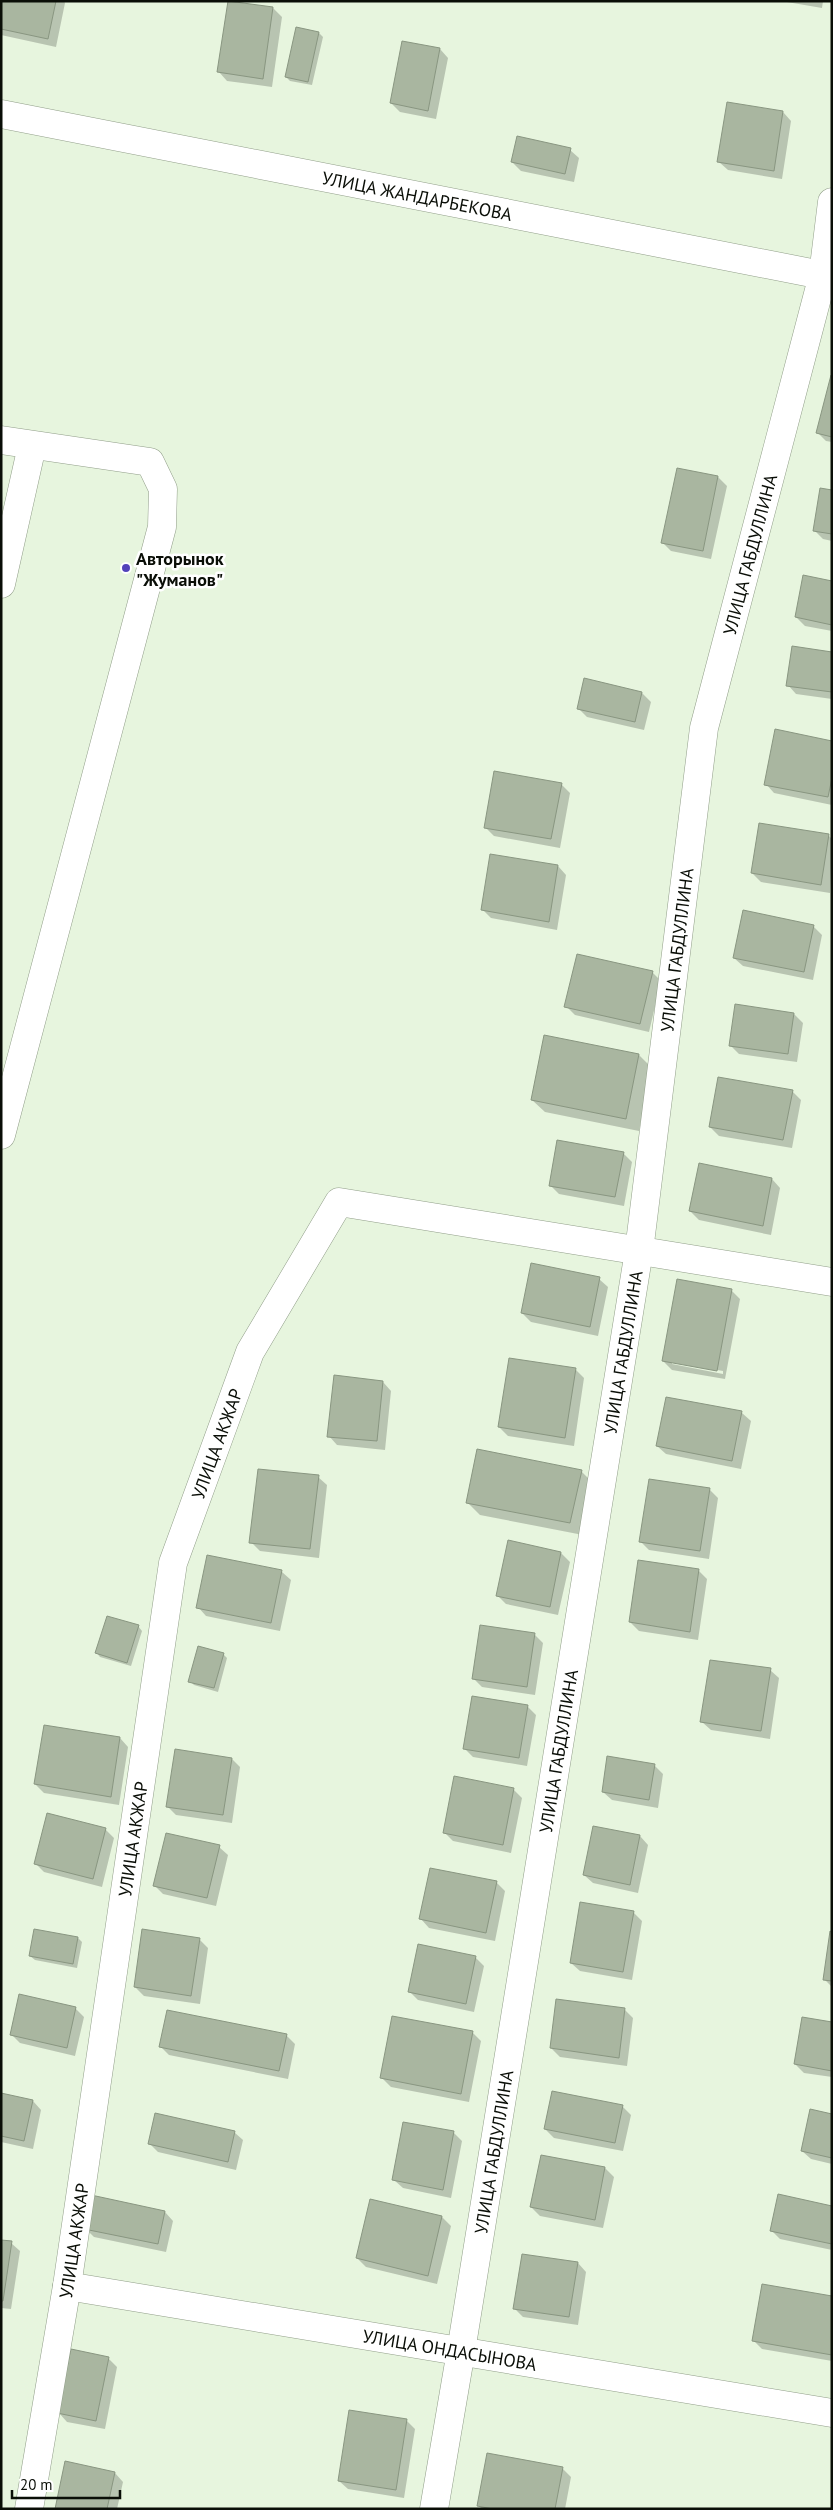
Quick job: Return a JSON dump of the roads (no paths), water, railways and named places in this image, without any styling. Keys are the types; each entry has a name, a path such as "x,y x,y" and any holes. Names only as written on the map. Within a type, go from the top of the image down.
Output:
{"street":[{"name":"УЛИЦА ЖАНДАРБЕКОВА","path":"1,114 827,276"},
{"name":"УЛИЦА ГАБДУЛЛИНА","path":"434,2509 639,1251 704,728 827,276 832,202"},
{"path":"1,440 150,462 162,488 162,527 1,1135"},
{"path":"1,584 32,446"},
{"name":"УЛИЦА АКЖАР","path":"29,2509 66,2286 173,1563 250,1352 339,1202 639,1251"},
{"path":"639,1251 832,1282"},
{"name":"УЛИЦА ОНДАСЫНОВА","path":"66,2286 832,2413"}],"place":[{"name":"Авторынок \"Жуманов\"","path":"126,568"}]}
